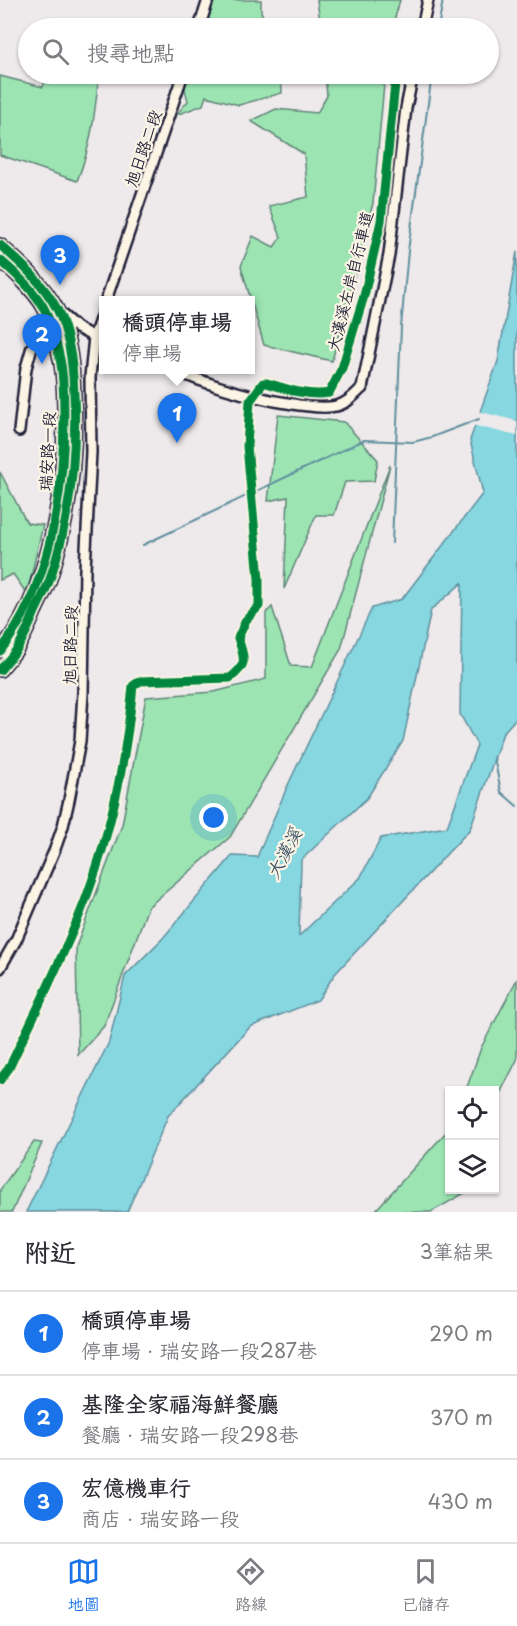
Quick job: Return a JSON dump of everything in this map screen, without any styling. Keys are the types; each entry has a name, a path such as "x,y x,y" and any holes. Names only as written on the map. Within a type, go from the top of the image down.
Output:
{"main road":[{"name":"瑞安路一段","path":"0,245 41,284 73,369 75,408 52,537 36,584 20,620 0,651"},
{"name":"瑞安路一段","path":"0,260 17,274 47,313 56,319"},
{"name":"瑞安路一段","path":"0,670 17,649 50,580 70,495 69,440"}],"street":[{"path":"202,18 208,0"},
{"path":"425,18 428,0"},
{"name":"旭日路二段","path":"107,296 180,84"},
{"path":"186,374 218,387 253,396 315,407 336,406 348,401 362,388 389,255 406,108 411,84"},
{"path":"19,431 26,368 32,347 56,319 99,340"},
{"name":"旭日路二段","path":"0,968 16,940 55,849 63,826 80,741 83,693 84,569 92,440 90,377 94,337 99,322"},
{"path":"69,440 92,440"}],"green space":[{"path":"204,0 261,0 263,18 197,18"},
{"path":"317,0 400,0 395,18 320,18"},
{"path":"0,76 18,81 18,84 43,87 44,84 98,84 89,141 77,181 0,155"},
{"path":"184,84 282,84 282,93 239,105 206,96 203,105 176,115 188,101"},
{"path":"326,84 384,84 373,203 332,361 264,345 255,314 255,296 250,296 241,266 253,236 274,247 281,237 269,206 308,197 304,154 251,121 276,109 317,113 327,96"},
{"path":"278,415 344,422 378,460 374,481 345,482 334,515 316,515 284,589 288,497 268,501"},
{"path":"390,465 341,649 230,837 148,907 104,1026 78,1055 76,947 122,825 146,697 214,692 266,679 266,613 272,607 291,666 312,667"},
{"path":"0,472 27,523 43,525 27,594 13,574 0,580"},
{"path":"517,979 517,1060 499,1095 499,1086 467,1086 481,1048"},
{"path":"445,1133 445,1194 463,1194 431,1212 374,1212"},
{"path":"34,1142 42,1143 12,1212 0,1212 0,1190"}],"water":[{"name":"大漢溪","path":"517,252 517,717 503,733 470,829 334,975 318,1000 250,1027 168,1116 127,1212 26,1212 109,1042 125,976 163,938 232,856 257,857 288,785 372,608 402,599 483,493 470,440 498,361","holes":["462,583 460,714 477,745 447,827 381,838 360,878 299,936 301,860 367,798 403,741 431,610"]}],"pier":[{"path":"477,411 517,421 517,436 472,425"}],"waterway":[{"path":"440,18 443,0"},
{"path":"392,543 401,327 408,251 431,84"},
{"path":"143,545 364,440 413,442 479,419"},
{"path":"494,757 501,792 517,806"}],"cycle path":[{"name":"大漢溪左岸自行車道","path":"0,1080 9,1068 58,964 94,875 116,795 133,686 140,681 230,678 242,664 243,656 238,638 246,620 259,606 259,579 247,446 250,401 263,383 306,393 329,393 342,368 364,296 381,221 395,84"},
{"path":"0,245 39,282 57,309 68,339 72,361 75,417 71,487 57,556 48,583 24,635 17,649 0,670"},
{"path":"0,260 33,293 44,308 56,342 64,388 61,478 50,540 31,600 17,627 0,651"}],"place":[{"name":"宏億機車行","path":"60,285"},
{"name":"基隆全家福海鮮餐廳","path":"42,364"},
{"name":"橋頭停車場","path":"177,443"}]}
